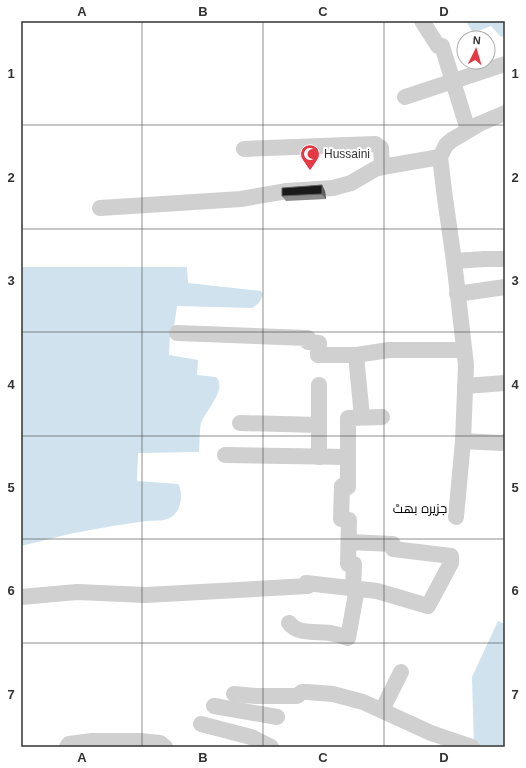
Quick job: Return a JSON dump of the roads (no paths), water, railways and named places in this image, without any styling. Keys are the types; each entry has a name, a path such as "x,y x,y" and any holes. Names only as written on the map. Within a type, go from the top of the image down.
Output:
{"street":[{"path":"422,21 438,46 442,46 468,130"},
{"path":"405,97 505,64"},
{"path":"456,517 463,441 466,365 440,157 446,145 452,140 479,124 505,113"},
{"path":"244,149 374,144 381,148 382,167"},
{"path":"100,208 241,199 287,191 333,188 351,183 375,169 440,157"},
{"path":"454,261 495,258 505,259"},
{"path":"458,294 505,287"},
{"path":"176,333 308,338 308,342 319,343 318,355 356,355 388,350 464,350"},
{"path":"356,355 362,418"},
{"path":"465,386 505,383"},
{"path":"318,457 319,384"},
{"path":"289,623 292,627 299,631 331,633 348,638 355,588 354,564 348,564 349,520 341,519 342,486 348,487 348,418 382,417"},
{"path":"240,423 319,425"},
{"path":"463,441 505,442"},
{"path":"224,455 348,457"},
{"path":"21,597 77,592 146,595 308,586 306,583 377,591 428,606 451,563 451,556 393,549 393,544 349,542"},
{"path":"382,710 401,672"},
{"path":"234,694 297,696 302,692 307,692 333,694 363,702 431,733 472,747"},
{"path":"201,724 260,743 270,696"},
{"path":"214,706 267,715"},
{"path":"67,747 69,744 92,741 160,742 165,747"}],"water":[{"path":"466,21 505,21 505,35 501,37 491,26 481,30 471,30"},
{"path":"21,267 187,267 188,283 261,291 263,295 259,303 252,308 177,306 173,333 170,333 169,355 198,360 197,375 216,377 219,382 219,388 218,394 201,423 199,452 138,453 137,481 178,484 180,488 181,497 179,507 174,515 168,519 86,531 21,546"},
{"path":"498,621 505,624 505,747 474,747 472,677"}],"place":[{"name":"Hussaini","path":"310,171"}],"district":[{"name":"جزیرہ بھٹ","path":"420,508"}]}
